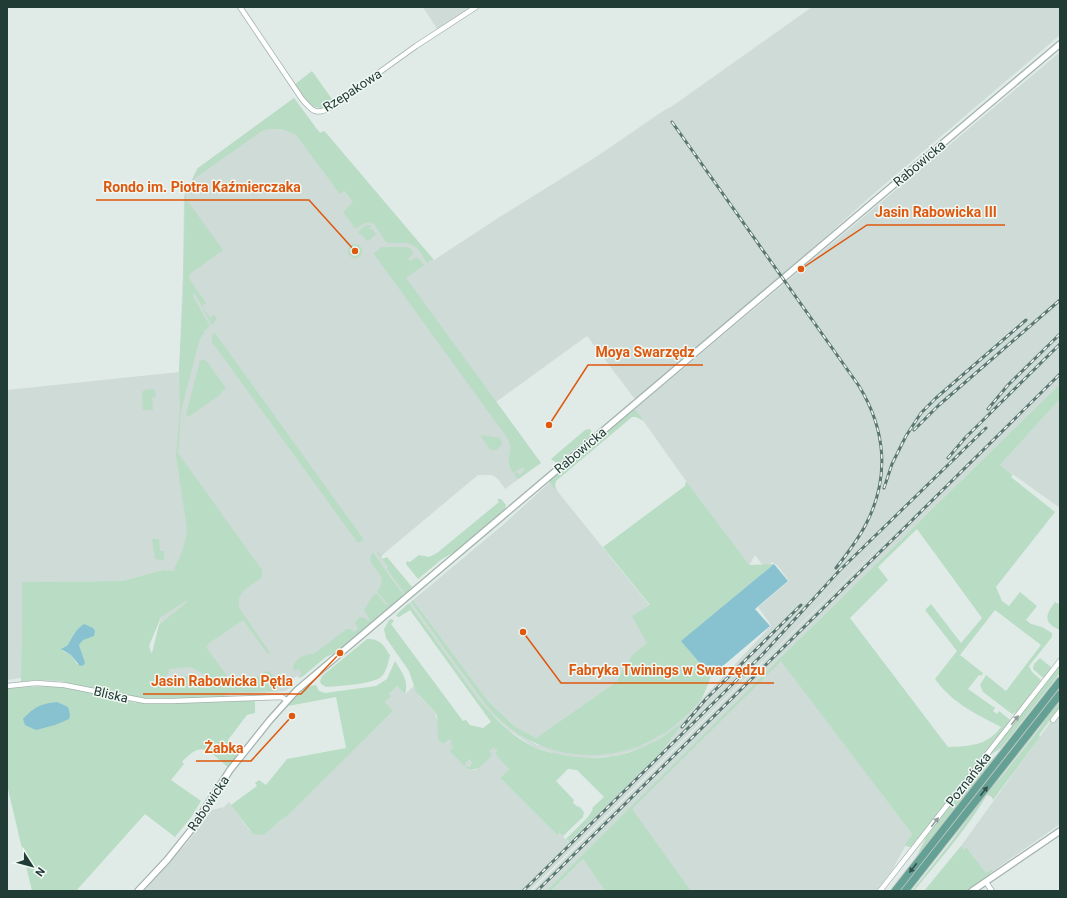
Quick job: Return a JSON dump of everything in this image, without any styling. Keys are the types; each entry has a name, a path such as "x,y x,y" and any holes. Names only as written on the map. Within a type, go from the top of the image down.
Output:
{"main road":[{"name":"Poznańska","path":"895,891 1060,681"},
{"name":"Poznańska","path":"906,890 1060,694"}],"street":[{"name":"Rzepakowa","path":"240,7 302,99 311,110 317,112 324,111 331,107 416,46 476,7"},
{"name":"Rabowicka","path":"138,891 167,860 191,830 230,770 286,700 301,686 1060,44"},
{"path":"880,891 1060,661"},
{"name":"Bliska","path":"7,686 36,683 64,685 145,701 282,697 286,700"},
{"path":"1053,720 1060,711"},
{"path":"972,891 1060,831"},
{"path":"986,882 992,891"}],"shaded area":[{"path":"423,7 472,7 437,29"},
{"path":"812,7 1060,7 1060,35 871,196 782,276 636,398 634,398 587,336 496,402 541,463 505,489 498,479 492,475 478,475 381,556 380,557 405,594 404,595 386,570 401,596 299,677 297,676 289,681 291,684 289,689 285,691 216,697 145,680 173,571 163,570 122,581 22,582 21,678 7,680 7,390 179,372 184,196 197,169 294,98 320,133 324,131 434,260 596,157 671,107"},
{"path":"1060,52 1060,384 778,660 546,891 532,891 947,480 529,891 143,891 186,844 212,810 224,807 229,802 250,831 264,835 286,816 393,711 385,702 389,694 397,686 405,694 414,686 419,696 435,712 443,744 449,738 453,747 449,751 463,765 468,759 472,763 467,768 474,770 477,769 494,746 497,751 495,754 509,769 500,778 557,835 560,833 568,842 684,722 644,748 613,756 584,758 556,754 534,747 509,730 489,712 409,603 411,602 494,714 515,731 537,745 643,745 658,737 684,718 770,627 771,625 758,607 789,581 777,565 772,562 765,568 755,555 749,566 635,409"},
{"path":"1060,399 1060,508 1000,465"},
{"path":"550,482 650,606 647,643 632,655 616,682 536,738 514,726 488,701 413,600 504,524"},
{"path":"781,660 912,834 891,872 876,891 691,891 631,809"},
{"path":"1060,709 1060,824 989,874 986,873 966,847 964,850 961,846"},
{"path":"583,859 605,891 551,891"}],"green space":[{"path":"312,71 334,102 324,109 311,106 294,85"},
{"path":"294,98 320,133 324,131 327,134 433,259 427,263 419,250 408,243 386,242 372,223 365,223 355,228 343,212 353,202 345,191 340,194 296,135 283,129 269,129 262,131 195,178 186,195 186,199 223,250 190,274 189,279 206,303 202,306 210,318 214,315 217,318 212,325 195,294 192,295 210,326 204,331 198,345 181,411 178,453 262,570 262,576 260,579 251,585 241,595 239,604 240,609 270,653 268,654 243,620 209,643 206,647 230,680 233,678 240,687 244,687 266,671 270,672 275,678 284,675 287,681 274,691 222,693 231,700 255,701 255,713 247,715 228,740 242,750 228,767 210,752 201,749 189,755 182,762 184,764 171,780 201,801 192,816 175,837 145,814 76,891 32,891 7,785 7,688 52,686 102,694 136,703 139,698 60,681 33,680 21,682 22,582 122,581 163,570 176,571 174,569 183,549 187,528 176,456 180,410 179,371 183,296 185,195 198,168","holes":["187,600 187,602 159,625 152,654 149,646 161,617","83,640 79,645 85,662 77,664 71,655 63,651 62,648","190,667 211,679 211,686 194,675 160,680 168,674 169,669"]},
{"path":"366,225 372,226 369,228 376,234 370,240 366,240 362,234 360,235 358,232"},
{"path":"352,244 358,244 362,248 362,254 358,258 352,258 348,254 348,248"},
{"path":"382,247 406,247 411,249 413,252 412,255 408,258 410,261 416,258 419,259 424,265 406,278 541,463 518,479 514,474 517,472 519,475 525,470 523,467 513,473 510,468 510,444 508,439 374,254"},
{"path":"215,333 364,540 358,543 212,342 212,335"},
{"path":"203,359 207,362 226,388 220,393 221,394 188,417 186,415 200,361"},
{"path":"1060,384 1060,399 1000,465 1013,475 1011,477 1055,512 996,587 1002,601 1009,606 1020,592 1037,606 1026,620 1031,624 1042,627 1052,633 1052,637 1029,666 1032,672 1041,680 1017,712 1012,714 983,692 980,685 986,675 1006,691 1041,645 995,610 960,655 983,673 981,676 979,675 968,689 995,708 993,711 997,714 999,711 1010,721 914,846 908,847 905,845 912,834 781,661 632,809 691,891 605,891 583,859 551,891 546,891 778,660","holes":["917,529 982,618 961,643 931,604 925,610 957,651 935,679 949,695 965,707 1001,727 990,738 978,744 948,747 850,618 888,580 878,567"]},
{"path":"154,389 156,397 152,398 153,410 143,410 142,392 145,390"},
{"path":"635,409 644,421 636,417 632,417 556,481 555,485 557,492 548,480"},
{"path":"589,429 592,433 590,436 558,463 551,459 585,430"},
{"path":"480,435 500,438 502,443 499,448 492,450"},
{"path":"686,481 749,565 774,564 682,641 711,676 700,701 679,722 658,737 634,748 615,753 596,755 559,751 542,746 525,738 509,727 485,704 411,602 413,600 488,701 514,726 536,738 616,682 632,655 647,643 632,616 650,605 603,547 685,486"},
{"path":"497,499 501,499 506,505 504,511 458,550 442,559 418,579 406,564 407,561 410,562 419,555 429,557 437,553 499,502"},
{"path":"152,539 159,539 160,551 164,551 163,560 155,559"},
{"path":"378,552 381,556 385,552 381,557 383,559 387,557 412,587 405,594 387,569 388,567 377,553"},
{"path":"373,553 404,595 337,652 326,657 302,677 298,678 302,673 299,669 294,671 293,667 295,662 300,657 315,653 347,629 354,632 358,628 355,622 360,617 365,618 368,621 370,620 364,610 374,594 375,595 376,593 386,605 388,604 377,592 382,580 381,576 370,560"},
{"path":"1055,602 1060,605 1060,630 1054,627 1047,618 1049,611"},
{"path":"409,603 484,706 497,720 518,738 534,747 556,754 586,758 617,755 632,752 646,746 659,739 685,720 660,753 569,842 566,839 588,817 593,809 592,808 604,797 577,770 568,769 556,781 574,800 573,803 578,807 579,806 584,812 583,817 563,836 560,833 557,835 500,778 509,769 495,754 497,751 494,747 489,751 492,755 483,764 474,769 466,768 472,763 469,759 464,766 449,751 453,747 450,744 452,742 449,739 443,744 438,739 437,715 416,692 409,671 386,638 384,629 389,620 392,619 394,621 391,624 463,721 466,720 470,725 483,728 491,722 410,610 399,617 396,616"},
{"path":"367,639 379,641 390,655 386,669 382,676 372,681 356,684 326,687 321,684 320,681 322,676"},
{"path":"1040,658 1052,668 1045,677 1042,677 1033,669 1034,664"},
{"path":"395,661 404,677 406,689 405,694 397,686 389,694 391,696 385,702 393,711 286,817 264,835 253,834 231,805 257,786 255,783 259,780 266,785 287,759 346,748 336,697 288,706 300,693 316,685 319,691 325,693 376,686 387,679"},
{"path":"1060,664 1060,673 1001,748 990,755"},
{"path":"1060,684 1060,691 902,891 898,891"},
{"path":"1060,698 1060,707 1039,735 1040,737 993,800 992,797 987,795 971,820 914,891 912,891 951,842 990,789 1039,729"},
{"path":"995,757 916,858 926,837 984,762"},
{"path":"961,846 964,850 966,847 986,873 992,870 993,871 989,874 990,875 968,891 924,891"}],"water":[{"path":"774,564 788,581 755,609 770,626 711,676 681,641"},
{"path":"84,624 93,628 95,631 94,636 83,640 79,645 85,662 84,665 80,666 71,655 61,649 68,645 77,630"},
{"path":"57,702 68,707 70,715 69,719 55,725 36,730 25,725 23,719 34,709 42,705"}],"railway":[{"path":"672,122 859,386 875,420 882,454 879,489 874,507 863,530 836,568"},
{"path":"914,430 939,405 1060,300"},
{"path":"884,488 892,464 906,436 921,413 936,398 1026,320"},
{"path":"988,409 1008,385 1060,334"},
{"path":"948,458 965,438 1060,344"},
{"path":"537,891 1060,374"},
{"path":"523,891 762,655 839,571 986,428"},
{"path":"682,727 706,699 801,605"}],"place":[{"name":"Rondo im. Piotra Kaźmierczaka","path":"355,251"},
{"name":"Jasin Rabowicka III","path":"801,269"},
{"name":"Moya Swarzędz","path":"549,425"},
{"name":"Fabryka Twinings w Swarzędzu","path":"523,632"},
{"name":"Jasin Rabowicka Pętla","path":"340,653"},
{"name":"Żabka","path":"292,716"}]}
